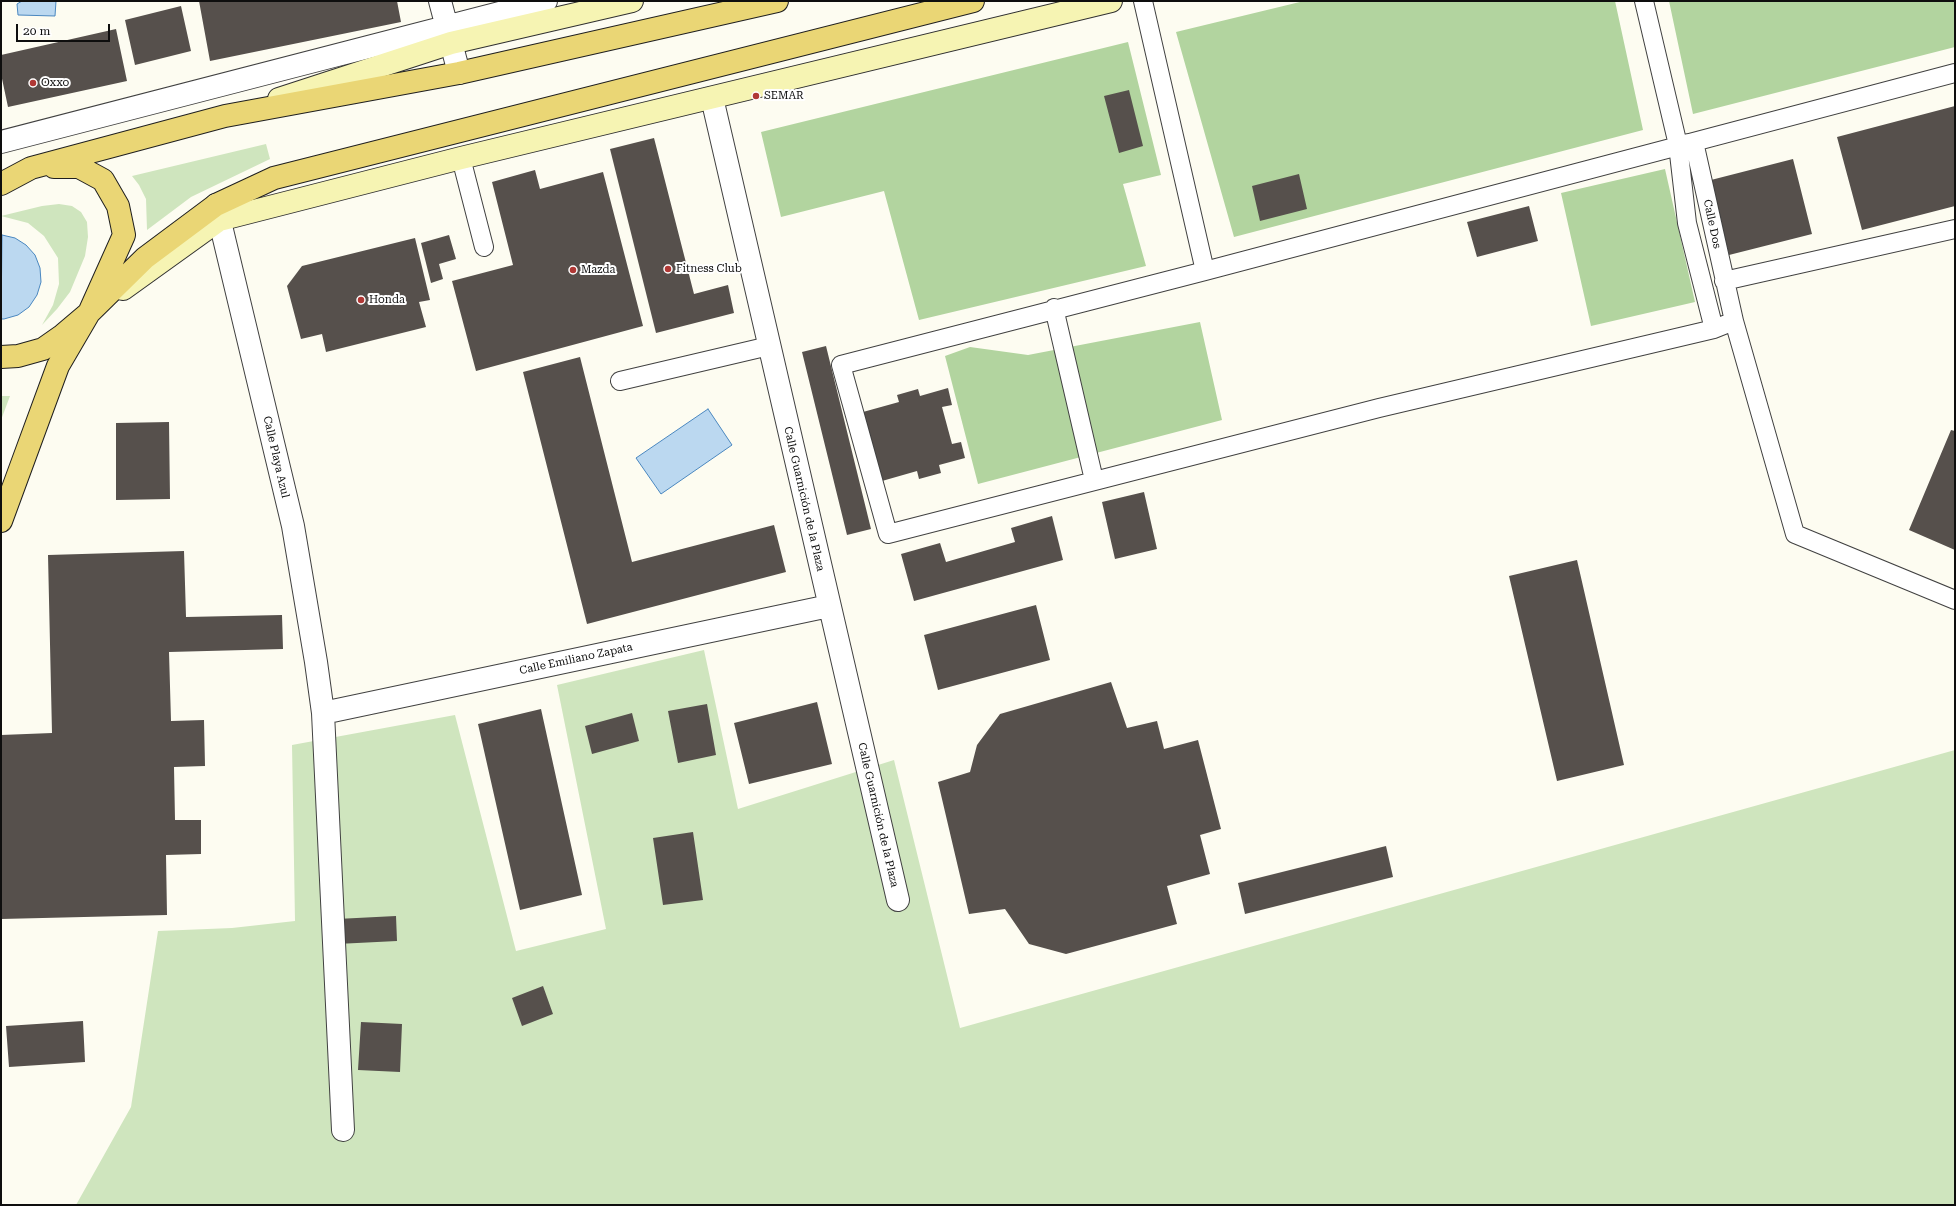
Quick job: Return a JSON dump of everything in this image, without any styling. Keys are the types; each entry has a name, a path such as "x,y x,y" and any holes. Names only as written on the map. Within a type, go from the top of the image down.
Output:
{"main road":[{"path":"225,116 449,35 632,1"},
{"path":"1,175 225,116 459,73 777,1"},
{"path":"1,357 18,356 43,348 63,335 89,313 145,258 274,178 973,1"},
{"path":"217,213 461,158 1111,1"},
{"path":"1,184 31,168 79,167 103,180 118,206 124,235 89,313 58,366 1,521"}],"street":[{"path":"440,1 459,73"},
{"path":"1,142 449,35 546,1"},
{"name":"Calle Guarnición de la Plaza","path":"712,98 898,900"},
{"name":"Calle Playa Azul","path":"217,213 293,526 316,662 323,713 343,1130"},
{"name":"Calle Emiliano Zapata","path":"323,713 829,606"}],"lane":[{"path":"1143,1 1205,271"},
{"name":"Calle Dos","path":"1644,1 1678,145 1687,223 1714,329"},
{"path":"1734,321 1714,329 1379,408 888,534 841,365 1054,308 1205,271 1955,73"},
{"name":"Calle Dos","path":"1678,145 1694,142 1734,321 1795,534 1955,600"},
{"path":"461,158 484,247"},
{"path":"1724,281 1955,229"},
{"path":"1054,308 1094,480"},
{"path":"620,381 769,346"}],"green space":[{"path":"1304,1 1615,1 1643,130 1234,237 1176,32"},
{"path":"1669,1 1955,1 1955,47 1693,114"},
{"path":"1128,42 1161,175 1123,184 1146,266 919,320 884,191 781,217 761,132"},
{"path":"266,144 270,159 191,197 147,230 146,199 139,185 132,176"},
{"path":"1665,169 1695,302 1591,326 1561,193"},
{"path":"59,204 72,206 81,212 87,222 88,237 85,256 70,292 42,325 53,305 59,284 58,258 44,236 28,223 1,216 42,206"},
{"path":"1200,322 1222,420 978,484 945,356 970,347 1028,355"},
{"path":"1,396 10,396 1,420"},
{"path":"704,650 738,809 894,760 960,1028 1955,750 1955,1205 76,1205 131,1107 158,931 232,928 295,921 292,745 455,715 516,951 606,929 557,685"}],"water":[{"path":"22,1 56,1 55,16 18,15 17,4"},
{"path":"2,235 15,238 26,245 35,255 40,268 41,282 37,295 29,307 18,315 4,319 1,319"},
{"path":"708,409 732,445 661,494 636,458"}],"building":[{"path":"199,1 397,1 401,22 210,61"},
{"path":"181,6 191,51 135,65 125,20"},
{"path":"116,29 127,81 8,107 1,74 1,55"},
{"path":"1129,90 1143,146 1119,153 1104,96"},
{"path":"1955,106 1955,206 1862,230 1837,137"},
{"path":"654,138 694,294 728,285 734,313 656,333 610,149"},
{"path":"1793,159 1812,234 1729,255 1711,180"},
{"path":"535,170 540,189 603,172 643,326 476,371 452,281 513,265 492,182"},
{"path":"1299,174 1307,209 1260,221 1252,186"},
{"path":"1529,206 1538,241 1477,257 1467,222"},
{"path":"449,235 456,259 439,264 443,279 431,283 421,243"},
{"path":"415,238 430,300 419,302 426,327 326,352 322,334 301,339 287,286 302,266"},
{"path":"826,346 871,529 847,535 802,352"},
{"path":"580,357 632,562 774,525 786,572 587,624 523,372"},
{"path":"948,388 952,405 942,407 952,444 961,442 965,458 939,465 941,473 919,479 917,471 882,481 863,412 899,402 897,395 918,389 920,396"},
{"path":"169,422 170,499 116,500 116,423"},
{"path":"1951,430 1955,431 1955,550 1909,530"},
{"path":"1144,492 1157,549 1115,559 1102,502"},
{"path":"1052,516 1063,560 914,601 901,554 940,543 946,562 1015,542 1011,528"},
{"path":"184,551 186,617 282,615 283,649 169,652 171,721 204,720 205,766 174,767 175,820 201,820 201,854 166,855 167,915 1,919 1,735 52,733 48,555"},
{"path":"1577,560 1624,765 1557,781 1509,576"},
{"path":"1036,605 1050,660 938,690 924,635"},
{"path":"1111,682 1127,728 1157,721 1164,749 1198,740 1221,829 1200,835 1210,874 1167,886 1177,924 1066,954 1029,944 1005,909 969,914 938,782 970,772 977,745 1000,714"},
{"path":"817,702 832,764 749,784 734,723"},
{"path":"707,704 716,755 678,763 668,711"},
{"path":"541,709 582,895 520,910 478,724"},
{"path":"632,713 639,741 592,754 585,726"},
{"path":"693,832 703,900 663,905 653,838"},
{"path":"1386,846 1393,877 1245,914 1238,883"},
{"path":"396,916 397,941 337,944 337,919"},
{"path":"543,986 553,1014 522,1026 512,998"},
{"path":"83,1021 85,1062 9,1067 6,1026"},
{"path":"361,1022 402,1024 400,1072 358,1070"}],"place":[{"name":"Oxxo","path":"33,83"},
{"name":"SEMAR","path":"756,96"},
{"name":"Fitness Club","path":"668,269"},
{"name":"Mazda","path":"573,270"},
{"name":"Honda","path":"361,300"}]}
